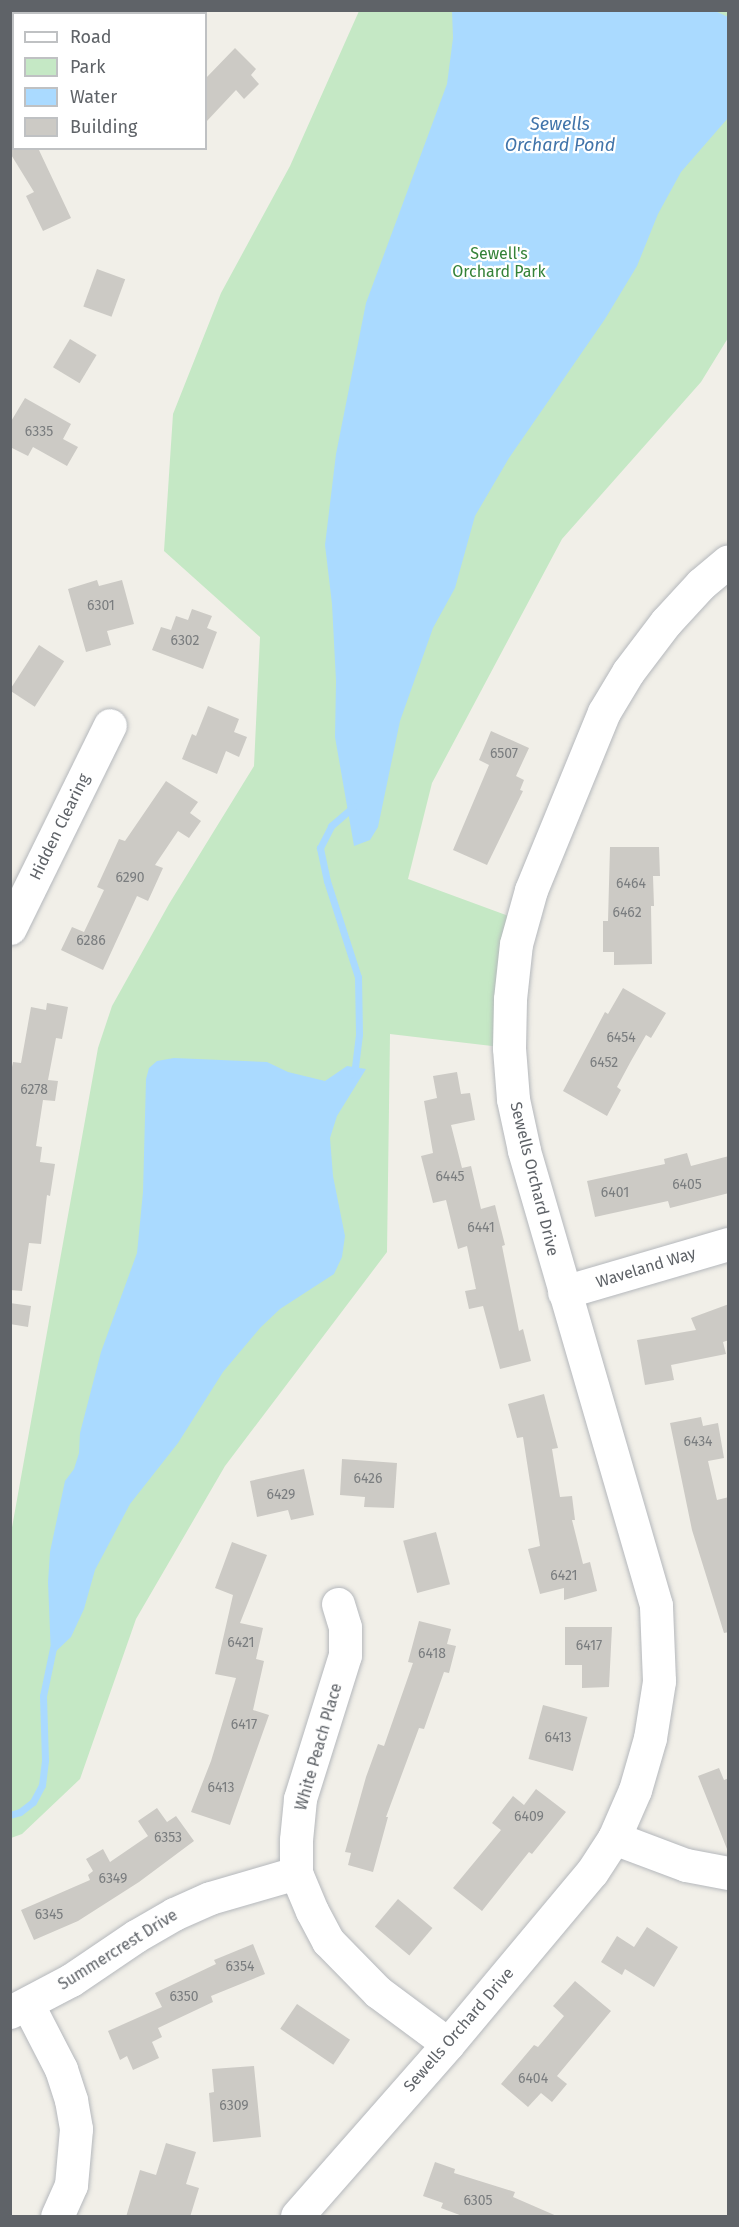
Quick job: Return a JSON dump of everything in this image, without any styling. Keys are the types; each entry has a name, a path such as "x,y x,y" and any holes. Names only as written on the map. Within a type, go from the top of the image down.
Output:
{"street":[{"name":"Sewells Orchard Drive","path":"297,2217 562,1911 614,1838 635,1790 650,1738 659,1681 656,1605 524,1150 513,1099 509,1038 516,944 531,890 604,712 628,672 666,622 701,585 729,561"},
{"name":"Hidden Clearing","path":"10,928 110,725"},
{"name":"Waveland Way","path":"564,1293 729,1244"},
{"name":"White Peach Place","path":"338,1604 345,1627 345,1655 300,1799 296,1873 328,1941 378,1992 448,2044"},
{"path":"614,1838 686,1865 729,1873"},
{"name":"Summercrest Drive","path":"19,2009 174,1914 210,1898 296,1873"},
{"path":"19,2009 61,2069 71,2100 76,2129 71,2186 57,2217"}],"green space":[{"name":"Sewell's Orchard Park","path":"359,11 728,11 728,338 701,382 562,539 432,783 408,879 522,921 509,1048 390,1034 387,1252 225,1466 136,1619 80,1779 22,1834 11,1838 11,1533 98,1048 112,1006 169,904 254,766 260,637 164,551 173,414 221,293 290,166"}],"water":[{"name":"Sewells Orchard Pond","path":"713,10 728,17 728,118 681,172 658,214 637,266 605,319 509,458 475,516 455,588 433,628 400,721 378,827 370,840 354,846 335,737 336,681 332,604 325,545 336,454 366,303 447,84 453,38 452,11"},
{"path":"174,1058 267,1062 288,1072 325,1081 347,1066 366,1069 337,1116 330,1138 333,1176 345,1236 342,1257 334,1274 280,1309 260,1328 223,1372 178,1443 130,1504 95,1570 84,1609 71,1637 51,1656 48,1582 50,1552 65,1481 74,1469 79,1453 80,1433 101,1352 137,1253 143,1192 146,1079 149,1068 157,1061"}],"building":[{"path":"235,48 256,69 251,75 259,84 244,99 236,90 207,121 207,77"},
{"path":"10,148 12,150 39,150 71,218 43,231 26,196 34,192 10,153"},
{"path":"97,269 125,279 112,317 83,307"},
{"path":"70,339 97,355 80,383 53,367"},
{"path":"25,398 71,424 63,439 78,447 67,466 33,447 28,456 10,447 10,423"},
{"path":"97,580 99,586 122,580 134,624 107,631 111,645 86,652 68,589"},
{"path":"192,609 212,616 207,628 217,632 203,669 152,650 161,627 171,630 176,616 188,620"},
{"path":"39,645 64,661 35,707 10,690"},
{"path":"208,706 239,719 234,732 247,737 239,757 226,751 217,774 182,759 192,734 196,736"},
{"path":"491,731 529,748 516,776 524,780 520,790 523,791 487,865 453,850 489,765 479,760"},
{"path":"166,781 198,802 190,813 201,821 189,838 178,831 155,865 163,868 148,901 137,896 103,970 61,950 72,927 84,932 104,890 97,887 119,839 125,841"},
{"path":"610,847 659,847 660,876 653,876 654,906 651,906 652,964 614,965 614,952 603,952 603,921 608,921"},
{"path":"623,988 666,1013 651,1038 646,1035 631,1061 617,1087 621,1090 607,1116 563,1091 605,1012 608,1014"},
{"path":"47,1003 68,1007 62,1039 56,1038 48,1080 58,1081 55,1101 43,1100 36,1146 42,1147 40,1162 55,1164 50,1196 47,1195 41,1244 29,1243 22,1291 10,1290 10,1077 13,1062 21,1063 31,1007 46,1010"},
{"path":"457,1072 461,1094 470,1093 475,1120 451,1125 462,1168 471,1166 481,1209 495,1205 505,1245 502,1246 519,1331 523,1329 531,1361 500,1369 483,1306 469,1309 465,1291 476,1289 467,1246 458,1249 446,1200 433,1203 421,1156 433,1153 424,1101 437,1098 433,1076"},
{"path":"687,1153 691,1166 729,1156 729,1193 670,1208 668,1201 595,1217 587,1181 665,1164 664,1159"},
{"path":"10,1303 31,1306 28,1327 10,1324"},
{"path":"729,1304 729,1340 723,1342 726,1354 671,1365 674,1380 645,1385 637,1340 696,1330 691,1318"},
{"path":"544,1394 558,1448 552,1449 560,1497 572,1496 575,1520 572,1520 583,1564 590,1562 597,1591 564,1600 564,1588 540,1594 528,1549 540,1546 523,1437 517,1438 508,1404"},
{"path":"701,1417 703,1426 718,1423 724,1458 708,1461 717,1500 729,1497 729,1632 724,1633 692,1530 670,1423"},
{"path":"342,1459 397,1463 394,1508 364,1507 365,1497 340,1495"},
{"path":"304,1469 314,1515 291,1520 288,1510 257,1517 250,1481"},
{"path":"436,1532 450,1584 417,1593 403,1541"},
{"path":"232,1542 267,1555 240,1623 263,1628 256,1659 264,1661 253,1710 269,1715 230,1825 191,1812 211,1761 236,1678 215,1674 233,1595 215,1588"},
{"path":"419,1621 451,1629 447,1644 456,1646 449,1673 444,1672 424,1729 419,1728 386,1817 388,1817 373,1872 348,1865 351,1853 345,1852 366,1777 378,1744 384,1746 413,1663 408,1662"},
{"path":"565,1627 612,1627 609,1687 582,1688 582,1665 565,1665"},
{"path":"543,1705 587,1717 573,1771 529,1759"},
{"path":"719,1768 724,1780 729,1778 727,1849 698,1776"},
{"path":"536,1789 566,1812 532,1854 529,1852 482,1911 453,1888 501,1830 492,1823 513,1796 524,1805"},
{"path":"157,1808 167,1822 176,1816 194,1841 139,1882 78,1921 34,1940 21,1910 90,1880 88,1875 93,1871 86,1859 103,1849 110,1862 148,1836 138,1821"},
{"path":"398,1899 432,1928 409,1956 375,1927"},
{"path":"647,1927 678,1947 654,1987 625,1969 622,1975 601,1962 617,1936 634,1947"},
{"path":"253,1944 265,1974 211,1996 213,2002 158,2028 162,2037 152,2042 159,2058 133,2070 127,2056 120,2060 108,2031 162,2007 155,1993 216,1964 214,1960"},
{"path":"575,1981 611,2011 557,2076 567,2084 552,2102 541,2093 528,2107 501,2084 534,2045 538,2047 564,2016 553,2006"},
{"path":"297,2004 350,2040 333,2065 280,2029"},
{"path":"254,2066 261,2137 213,2142 209,2093 214,2092 212,2069"},
{"path":"166,2143 196,2152 186,2184 199,2188 190,2217 126,2217 140,2170 156,2175"},
{"path":"435,2162 455,2169 454,2173 515,2192 513,2197 559,2217 465,2217 441,2208 443,2203 423,2196"}],"waterway":[{"path":"351,1074 355,1067 359,1034 358,977 327,881 320,848 331,826 354,806"},
{"path":"10,1815 20,1812 33,1802 42,1785 45,1760 43,1696 53,1648"}]}
